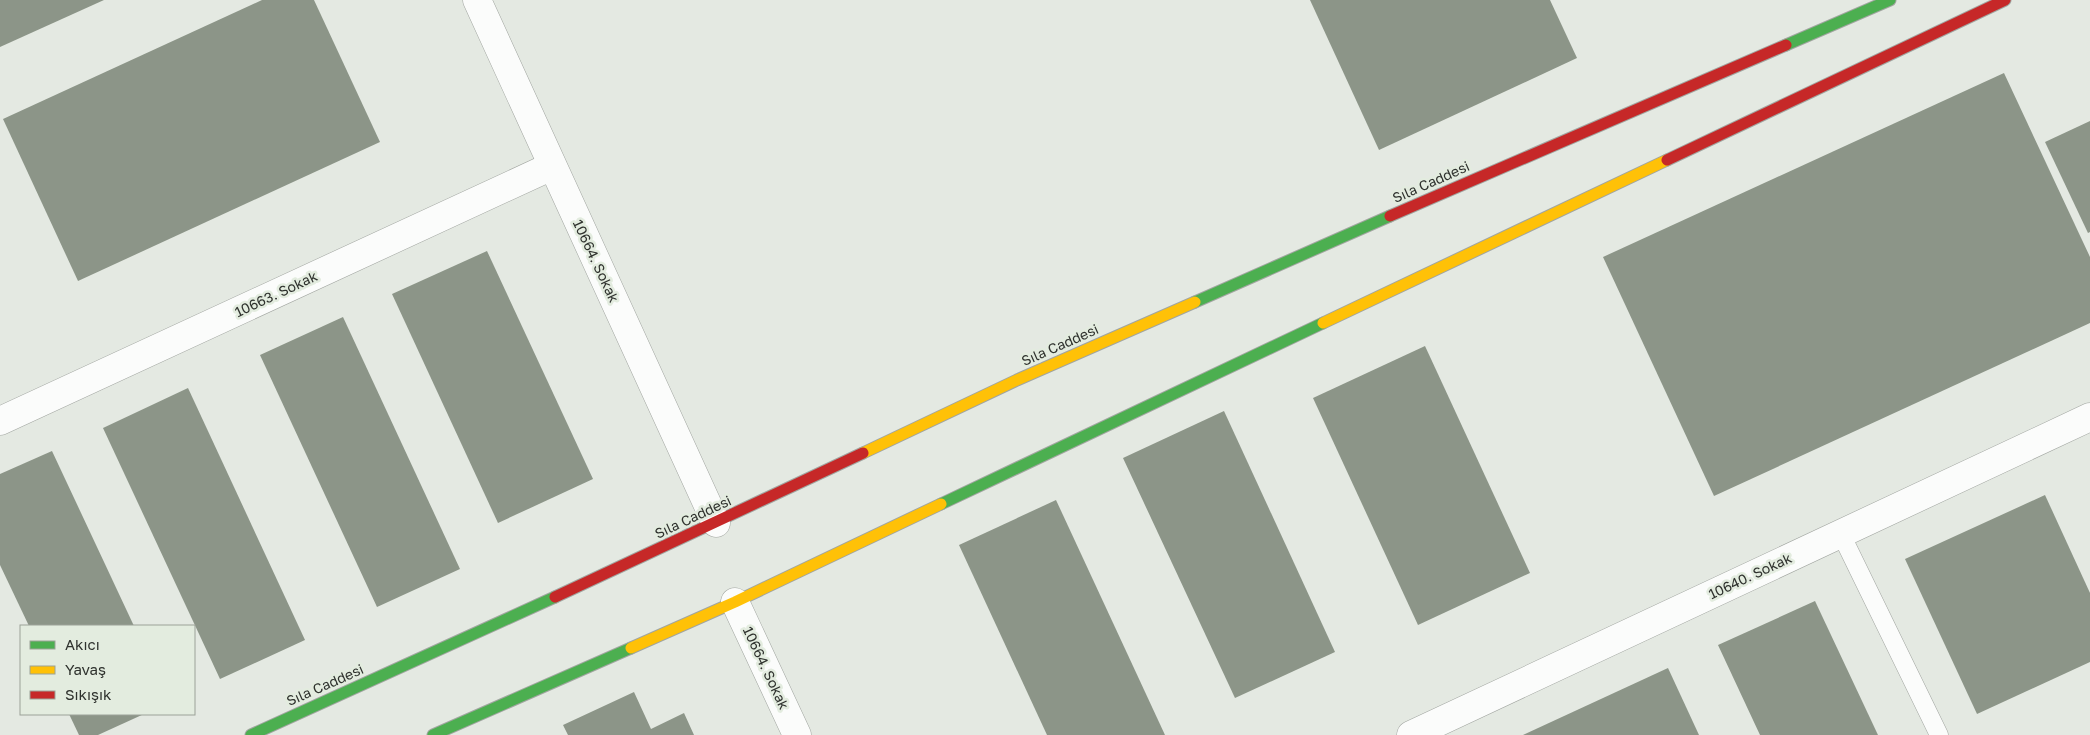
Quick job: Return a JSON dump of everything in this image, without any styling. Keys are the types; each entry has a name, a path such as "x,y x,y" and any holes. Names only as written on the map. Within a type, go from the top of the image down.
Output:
{"street":[{"name":"10664. Sokak","path":"476,0 716,522"},
{"name":"Sıla Caddesi","path":"251,735 619,568 1016,380 1509,164 1890,0"},
{"path":"433,735 736,602 2005,0"},
{"name":"10663. Sokak","path":"0,421 552,166"},
{"name":"10640. Sokak","path":"1411,735 2090,417"},
{"name":"10664. Sokak","path":"736,602 797,735"}],"lane":[{"path":"1841,534 1939,735"}],"building":[{"path":"0,0 104,0 0,47"},
{"path":"262,0 314,0 380,142 78,281 3,119"},
{"path":"1310,0 1550,0 1577,58 1379,150"},
{"path":"2004,73 2090,257 2090,323 1714,496 1603,257"},
{"path":"2090,121 2090,232 2088,233 2045,142"},
{"path":"487,251 593,479 498,523 392,294"},
{"path":"343,317 460,569 377,607 260,355"},
{"path":"1425,346 1530,573 1418,625 1313,398"},
{"path":"188,388 305,640 220,679 103,428"},
{"path":"1224,411 1335,652 1235,698 1123,458"},
{"path":"52,451 134,625 29,625 0,565 0,474"},
{"path":"2045,495 2090,593 2090,662 1977,714 1905,559"},
{"path":"1056,500 1165,735 1047,735 959,545"},
{"path":"1815,601 1878,735 1760,735 1718,645"},
{"path":"1668,668 1699,735 1523,735"},
{"path":"634,692 651,729 684,713 694,735 568,735 563,725"},
{"path":"69,715 142,715 98,735 79,735"}],"traffic: fast":[{"path":"1786,45 1890,0"},
{"path":"1195,302 1390,216"},
{"path":"941,504 1323,323"},
{"path":"251,735 555,597"},
{"path":"433,735 631,648"}],"traffic: slow":[{"path":"1323,323 1667,160"},
{"path":"863,453 1017,380 1195,302"},
{"path":"631,648 735,602 941,504"}],"traffic: jam":[{"path":"1667,160 2005,0"},
{"path":"1390,216 1786,45"},
{"path":"555,597 863,453"}]}
